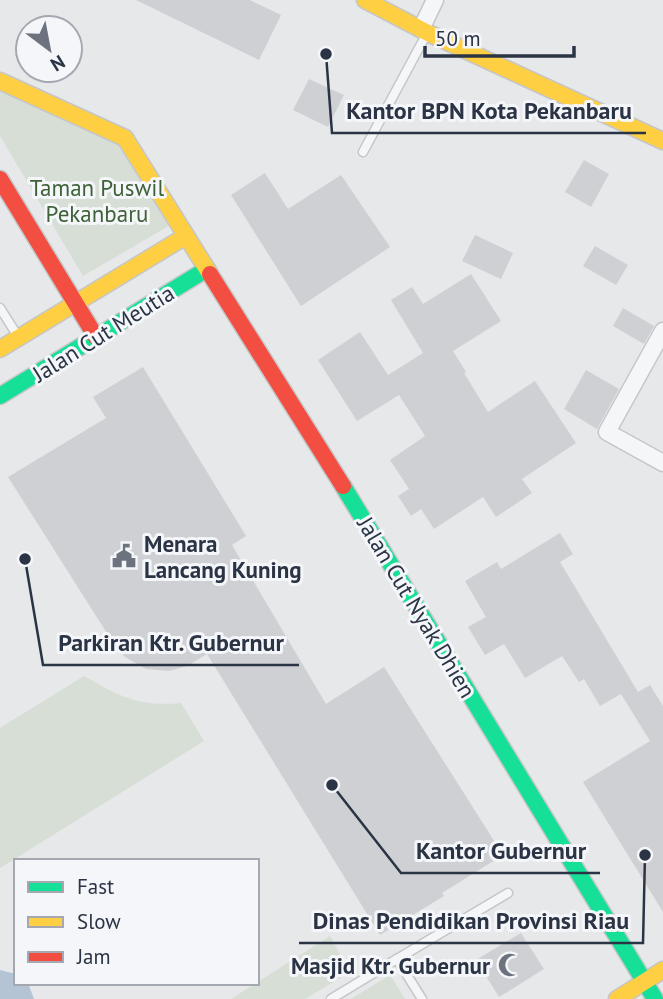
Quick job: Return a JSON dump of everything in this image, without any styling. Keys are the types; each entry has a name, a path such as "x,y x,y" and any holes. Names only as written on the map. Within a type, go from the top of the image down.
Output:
{"street":[{"path":"365,0 424,31 663,141"},
{"path":"424,31 435,0"},
{"name":"Jalan Cut Nyak Dhien","path":"0,81 125,138 347,492 655,999"},
{"path":"0,179 96,337"},
{"name":"Jalan Cut Meutia","path":"0,349 186,236"},
{"name":"Jalan Cut Meutia","path":"0,396 207,269"},
{"path":"663,331 607,432 663,463"},
{"path":"617,999 663,970"}],"lane":[{"path":"363,152 424,31"},
{"path":"1,312 19,338"},
{"path":"331,999 508,893"},
{"path":"397,959 422,999"}],"green space":[{"name":"Taman Puswil Pekanbaru","path":"0,84 121,142 172,224 83,276 0,136"},
{"path":"84,676 130,699 153,703 181,703 204,741 0,868 0,728"},
{"path":"330,936 350,972 305,999 231,999 253,985 259,985 259,981"},
{"path":"390,975 405,999 351,999"}],"water":[{"path":"0,970 14,974 14,985 29,985 34,999 0,999"}],"building":[{"path":"136,0 250,0 281,15 259,60"},
{"path":"309,79 344,95 328,127 293,110"},
{"path":"584,160 609,174 591,207 565,192"},
{"path":"265,173 288,209 341,175 390,247 301,306 231,195"},
{"path":"475,235 513,253 501,279 462,261"},
{"path":"595,246 628,265 616,285 583,266"},
{"path":"471,274 501,321 453,351 488,412 535,381 576,443 522,479 532,493 496,517 483,497 434,529 421,509 411,516 398,496 409,489 390,460 425,436 399,395 357,421 318,360 360,332 388,375 423,353 391,300 412,287 423,304"},
{"path":"623,308 654,326 644,344 613,326"},
{"path":"143,367 246,536 232,545 326,704 384,667 503,855 442,893 444,896 380,935 207,654 187,666 169,671 146,669 125,657 117,649 8,477 106,418 93,397"},
{"path":"586,370 619,389 597,429 564,409"},
{"path":"560,533 573,554 560,562 638,692 650,685 663,706 663,912 583,782 650,741 621,694 600,706 584,679 579,682 562,656 525,678 504,644 485,655 468,627 486,617 465,581 497,562 501,569"},
{"name":"Masjid Ktr. Gubernur","path":"521,933 544,969 499,997 476,960"}],"traffic: fast":[{"path":"0,396 207,269"},
{"path":"343,486 655,999"}],"traffic: slow":[{"path":"365,0 428,33 663,141"},
{"path":"0,81 125,138 210,274"},
{"path":"0,349 186,236"},
{"path":"617,999 663,970"}],"traffic: jam":[{"path":"0,179 96,337"},
{"path":"210,274 343,486"}],"place":[{"name":"Kantor BPN Kota Pekanbaru","path":"326,54"},
{"name":"Menara Lancang Kuning","path":"124,556"},
{"name":"Parkiran Ktr. Gubernur","path":"25,559"},
{"name":"Kantor Gubernur","path":"332,785"},
{"name":"Dinas Pendidikan Provinsi Riau","path":"645,855"},
{"name":"Masjid Ktr. Gubernur","path":"510,965"}]}
